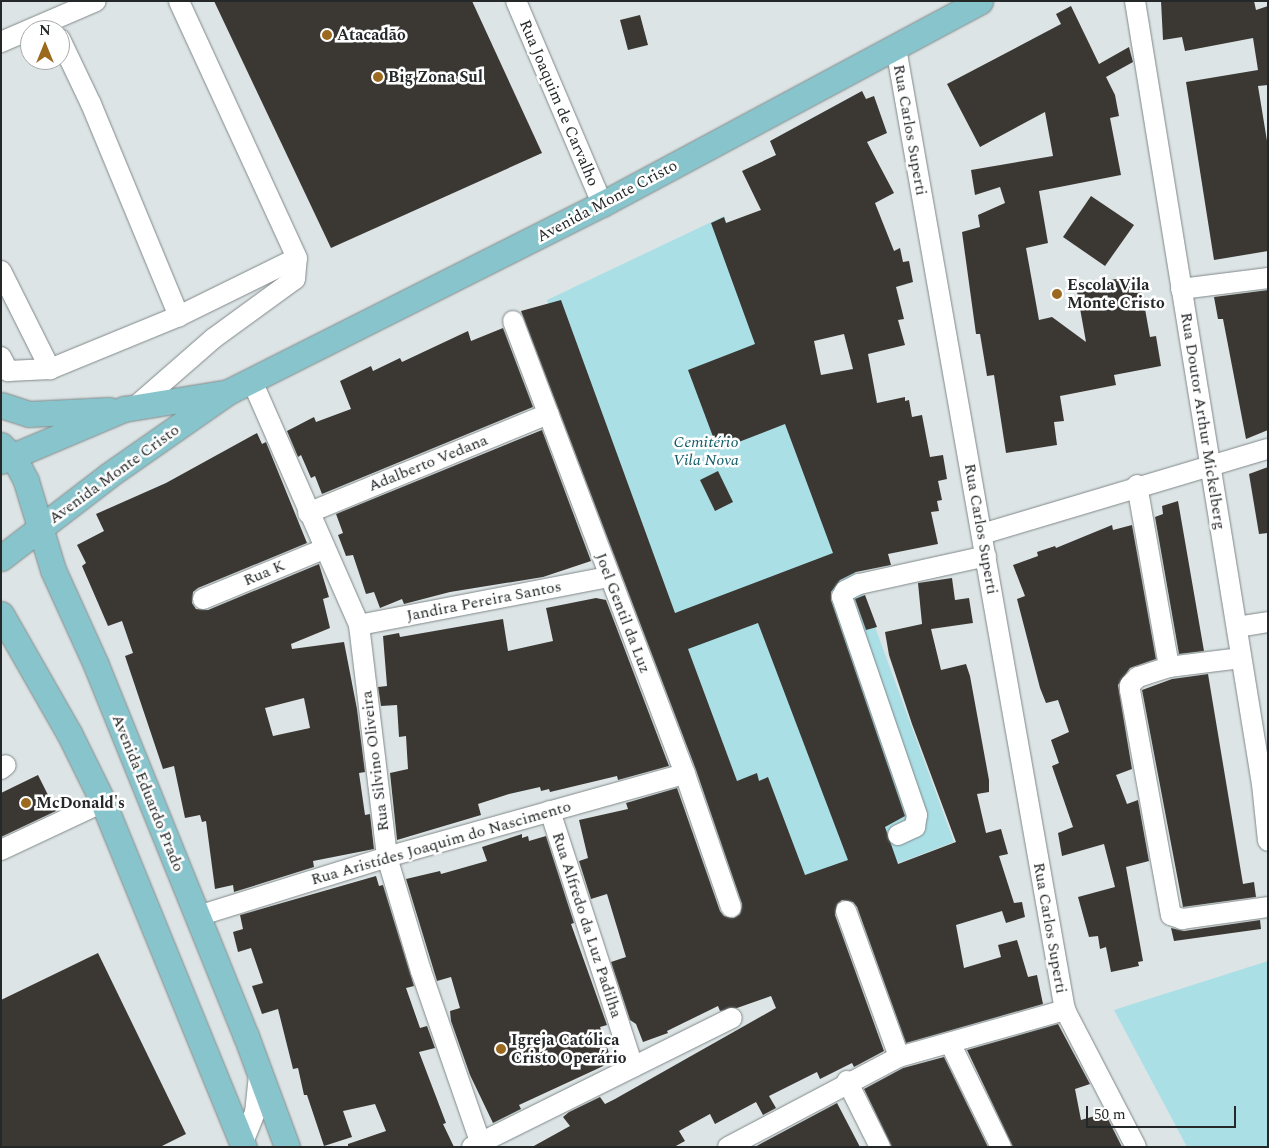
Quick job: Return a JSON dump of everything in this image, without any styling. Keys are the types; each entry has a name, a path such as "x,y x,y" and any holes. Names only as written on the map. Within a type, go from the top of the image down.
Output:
{"main road":[{"name":"Avenida Monte Cristo","path":"1,558 228,392 602,204 896,48 980,1"},
{"name":"Avenida Monte Cristo","path":"6,454 130,407 228,392"},
{"path":"1,405 28,414 130,407"},
{"name":"Avenida Eduardo Prado","path":"6,454 26,481 53,570 198,916 260,1070 287,1147"},
{"path":"1,614 69,733 102,802 243,1146"}],"street":[{"path":"63,20 96,1"},
{"path":"130,407 214,338 295,279 297,258 179,1"},
{"name":"Rua Joaquim de Carvalho","path":"516,1 602,204"},
{"name":"Rua Doutor Arthur Mickelberg","path":"1135,1 1241,658 1265,784 1268,841"},
{"path":"1,42 20,36"},
{"name":"Rua Carlos Superti","path":"896,48 1065,1010 1136,1147"},
{"path":"70,60 91,104 178,316"},
{"path":"4,365 50,369 178,316 297,258"},
{"path":"1,271 50,369"},
{"path":"1181,289 1268,278"},
{"name":"Joel Gentil da Luz","path":"513,320 684,774 731,907"},
{"name":"Rua Silvino Oliveira","path":"252,381 308,513 359,625 387,857 478,1146"},
{"name":"Adalberto Vedana","path":"308,513 548,414"},
{"path":"982,534 1137,485 1210,468 1268,449"},
{"path":"1137,485 1170,667"},
{"name":"Rua K","path":"203,599 324,549"},
{"path":"898,835 915,826 917,815 842,597 845,592 859,584 986,556"},
{"name":"Jandira Pereira Santos","path":"359,625 609,577"},
{"path":"1237,627 1268,622"},
{"path":"1241,658 1170,667 1138,677 1130,684 1130,690 1169,909 1176,918 1182,919 1268,907"},
{"name":"Rua Aristídes Joaquim do Nascimento","path":"198,916 387,857 684,774"},
{"path":"1,850 102,802"},
{"name":"Rua Alfredo da Luz Padilha","path":"550,811 633,1067"},
{"path":"846,911 899,1057"},
{"path":"728,1147 847,1082 899,1057 1065,1010"},
{"path":"478,1146 732,1018"},
{"path":"950,1043 1001,1147"},
{"path":"243,1146 255,1113 260,1070"},
{"path":"847,1082 880,1147"}],"green space":[{"name":"Cemitério Vila Nova","path":"724,216 954,842 772,911 547,300"},
{"path":"1268,961 1268,1147 1187,1147 1114,1010"}],"building":[{"name":"Big Zona Sul","path":"214,1 472,1 542,153 331,248"},
{"path":"1161,1 1254,1 1256,10 1268,6 1268,85 1258,86 1268,147 1268,251 1214,260 1186,82 1258,70 1253,38 1185,51 1182,37 1163,40"},
{"path":"1071,6 1099,64 1129,47 1133,62 1106,77 1115,95 1119,116 1110,118 1121,175 1039,191 1048,243 1026,248 1039,320 1052,317 1086,342 1076,286 1139,275 1150,337 1156,336 1161,366 1114,375 1116,385 1060,396 1064,421 1054,422 1057,445 1006,453 994,375 987,376 980,334 976,334 962,232 980,227 978,215 1005,203 1000,187 975,195 971,170 1053,156 1045,112 980,147 947,84 1061,24 1056,14"},
{"path":"640,15 648,45 628,50 620,20"},
{"path":"862,91 866,99 874,96 887,133 867,142 894,193 875,203 894,251 900,248 903,262 909,261 913,282 896,287 904,319 898,320 905,345 868,354 877,403 905,397 905,401 909,400 912,417 922,415 930,457 943,455 947,479 938,481 942,500 937,501 939,511 931,512 938,544 888,554 891,565 856,572 840,580 831,592 831,600 905,816 885,827 898,864 956,842 912,724 889,655 885,632 922,624 918,583 952,578 955,600 969,598 973,623 931,629 941,670 966,664 970,676 989,780 989,792 977,794 986,833 1001,829 1008,854 999,856 1014,903 1022,902 1025,917 1006,923 1002,911 956,925 964,968 1001,957 998,945 1017,940 1028,977 1037,975 1043,1004 906,1043 857,907 853,902 842,900 837,904 835,915 884,1051 854,1067 852,1063 820,1079 817,1072 769,1096 776,1108 763,1115 756,1102 715,1124 710,1114 679,1131 685,1141 674,1147 532,1147 570,1126 563,1117 569,1112 600,1097 605,1104 615,1099 776,1008 771,996 737,1008 720,1011 718,1006 667,1031 668,1033 643,1042 636,1024 630,1020 611,962 626,957 607,894 591,899 579,861 588,858 579,820 628,809 626,803 677,788 720,911 724,916 734,918 740,914 742,904 696,770 521,311 561,300 675,613 833,553 785,424 718,450 688,370 755,344 711,223 724,217 726,223 761,210 742,171 776,155 770,141","holes":["844,334 853,369 821,375 814,341","758,623 848,860 805,875 768,777 759,781 757,773 737,781 688,649"]},
{"path":"1091,196 1134,225 1105,266 1063,237"},
{"path":"1268,290 1268,430 1246,439 1223,319 1218,319 1214,297"},
{"path":"503,328 533,407 322,494 315,476 311,478 301,455 298,457 287,431 314,417 316,422 351,409 340,381 371,366 373,371 400,358 402,362 468,331 471,341"},
{"path":"542,430 591,561 543,577 450,592 404,604 402,599 380,608 374,592 366,594 353,555 346,556 338,535 343,533 336,514"},
{"path":"257,433 262,444 266,442 307,543 198,588 193,592 192,603 196,609 208,610 319,564 329,597 323,599 330,628 291,644 292,649 344,642 357,709 365,772 359,773 365,815 370,814 374,849 313,861 314,867 234,892 233,885 215,889 206,821 202,822 200,815 185,818 174,766 163,769 125,656 133,653 122,621 108,626 82,566 86,563 77,545 104,531 96,514 166,483","holes":["304,698 310,728 273,736 265,708"]},
{"path":"1268,467 1268,533 1259,534 1249,474"},
{"path":"718,471 733,502 715,511 700,480"},
{"path":"1178,501 1204,651 1179,654 1155,517 1163,514 1162,506"},
{"path":"1112,525 1113,530 1132,525 1156,659 1130,668 1118,685 1132,769 1116,775 1127,804 1138,800 1149,861 1126,867 1143,961 1138,962 1139,966 1111,972 1106,947 1100,949 1098,936 1089,937 1078,897 1115,887 1104,844 1062,856 1058,833 1073,827 1052,766 1059,763 1051,740 1069,732 1058,700 1046,703 1040,688 1017,599 1025,596 1013,565 1038,556 1037,552 1055,546 1056,548"},
{"path":"865,595 877,627 866,630 855,599"},
{"path":"596,598 606,600 669,766 618,780 617,776 550,792 549,789 541,791 540,787 509,794 478,804 481,815 397,840 390,773 408,769 406,736 399,737 397,705 381,706 378,687 387,686 383,636 399,633 400,637 503,619 508,651 553,641 546,608"},
{"path":"1208,674 1243,884 1254,882 1256,897 1183,907 1142,690 1172,679"},
{"name":"McDonald's","path":"38,775 56,811 1,837 1,793"},
{"path":"522,834 522,838 528,836 529,841 546,836 574,923 571,924 607,1025 600,1027 612,1062 519,1105 521,1109 493,1123 470,1075 451,1021 450,1011 460,1008 451,977 437,981 406,879 440,871 441,874 487,861 482,847"},
{"path":"376,876 379,886 383,885 414,986 406,988 420,1028 427,1026 435,1048 419,1052 446,1123 443,1124 454,1147 348,1147 348,1144 386,1131 375,1104 343,1111 352,1137 324,1146 307,1095 304,1095 298,1068 293,1069 278,1009 262,1014 252,986 263,983 251,948 238,952 233,932 243,929 240,915"},
{"path":"1260,920 1261,929 1174,941 1171,928 1184,931"},
{"path":"98,953 186,1134 160,1147 1,1147 1,1000"},
{"path":"1058,1024 1090,1084 1075,1089 1081,1120 1105,1113 1122,1147 1013,1147 967,1050"},
{"path":"944,1057 988,1147 892,1147 864,1089 903,1068"},
{"path":"837,1103 860,1147 755,1147 762,1143"}],"place":[{"name":"Atacadão","path":"327,35"},
{"name":"Big Zona Sul","path":"378,77"},
{"name":"Escola Vila Monte Cristo","path":"1057,294"},
{"name":"McDonald's","path":"26,803"},
{"name":"Igreja Católica Cristo Operário","path":"501,1049"}]}
